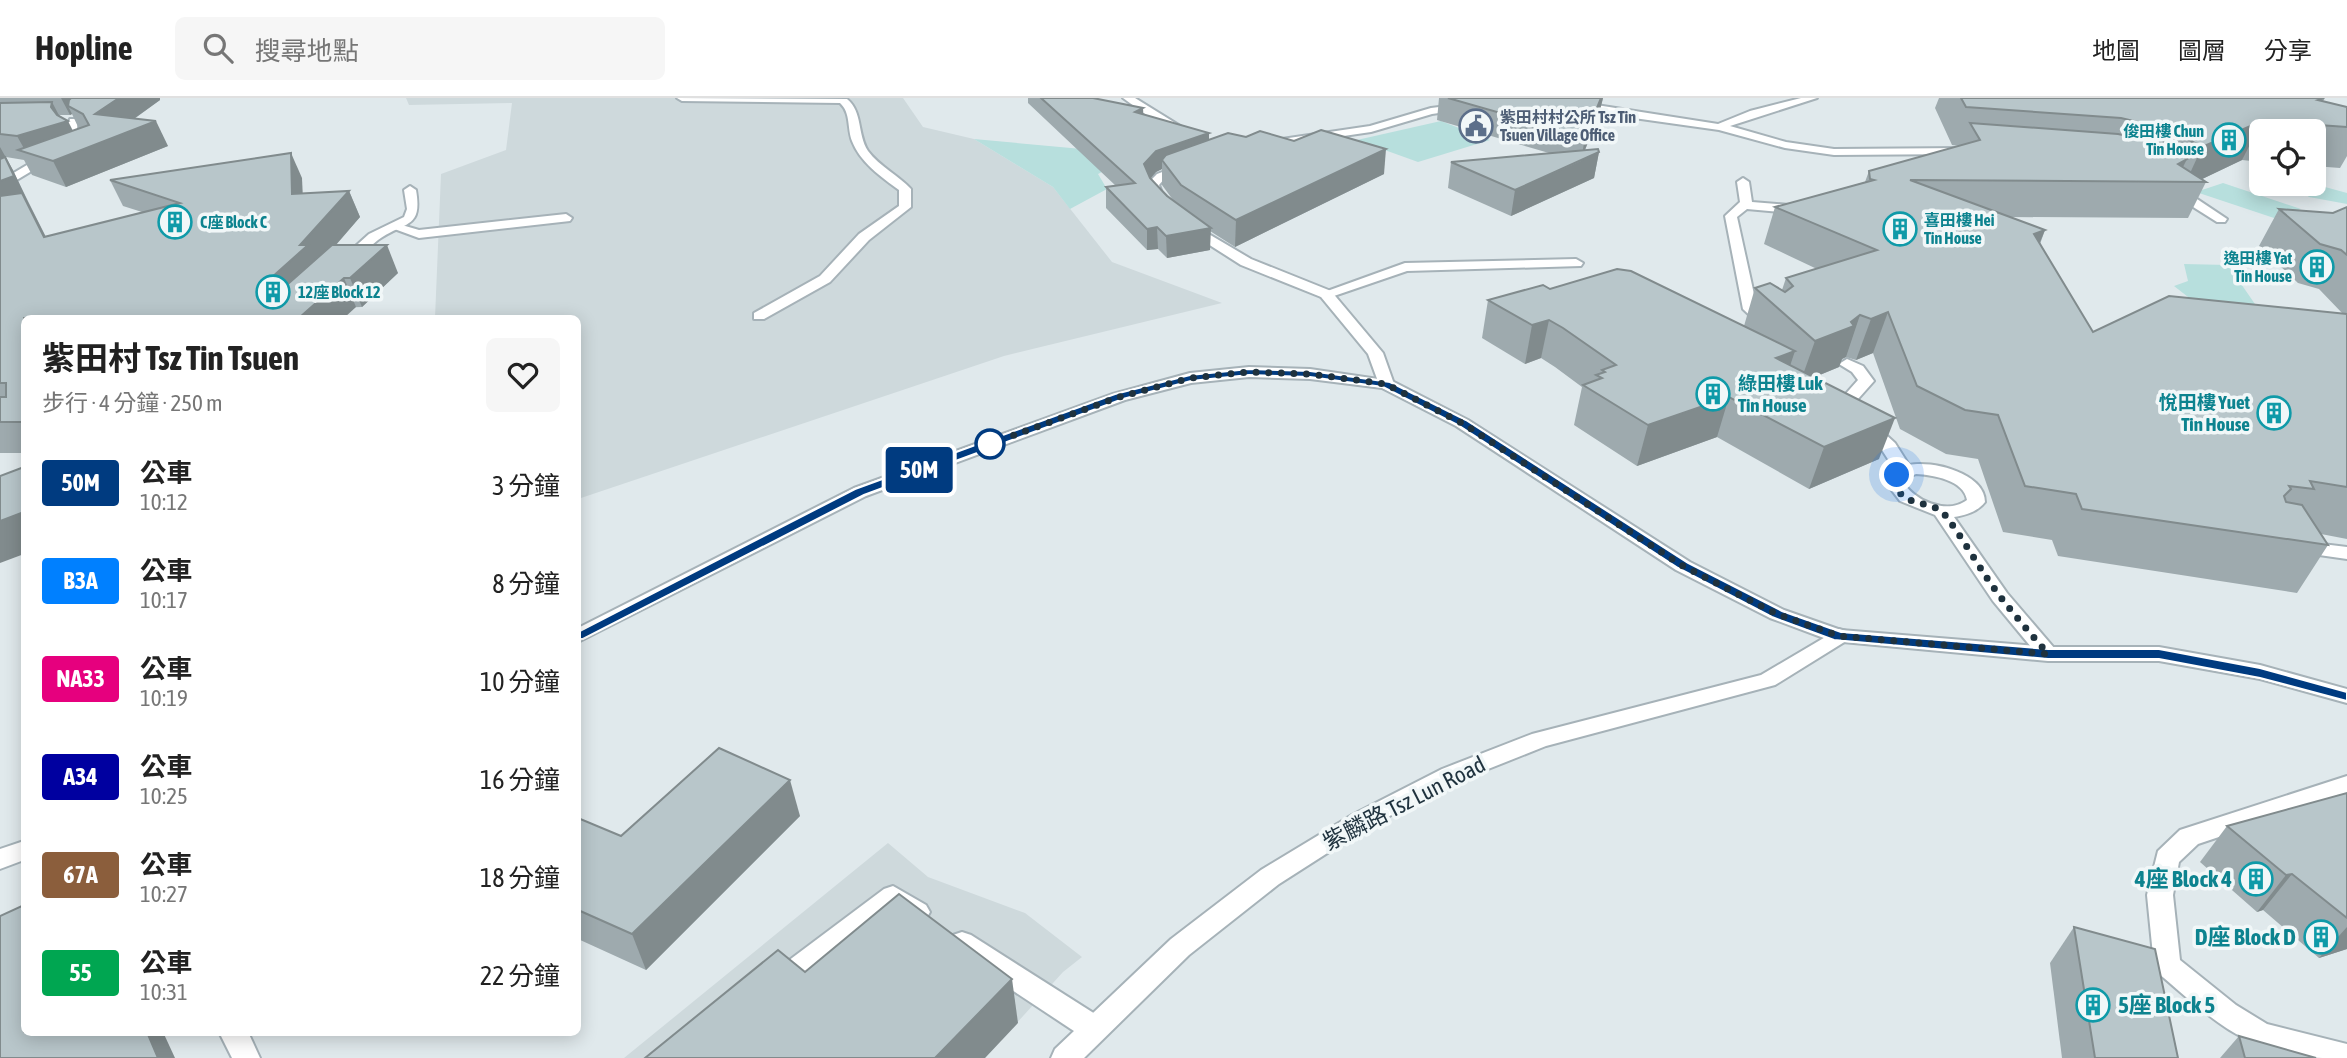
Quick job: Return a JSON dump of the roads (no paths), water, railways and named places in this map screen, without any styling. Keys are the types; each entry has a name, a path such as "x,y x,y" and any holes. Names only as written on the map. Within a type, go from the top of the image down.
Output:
{"street":[{"path":"682,98 845,100 851,107 858,143 881,172 905,188 905,207 864,237 825,279 759,316"},
{"path":"1128,98 1160,120 1195,135"},
{"path":"1720,127 1742,114 1784,108 1812,98"},
{"path":"1565,107 1588,102 1720,127 1785,145 1834,152 1981,152"},
{"path":"1252,146 1371,129 1431,111 1475,107"},
{"path":"73,119 73,134 92,144 94,148 85,152"},
{"path":"0,186 31,167 64,157"},
{"path":"1200,162 1161,176 1153,184 1156,194 1195,231 1246,262 1326,295 1341,309 1376,353 1386,384"},
{"path":"12,164 31,167"},
{"path":"1743,182 1748,201 1731,216 1750,309 1771,326"},
{"path":"2169,187 2221,219"},
{"path":"333,274 374,237 410,219 413,209 410,190"},
{"path":"1746,205 1808,210"},
{"path":"395,227 419,234 566,218"},
{"path":"1326,295 1405,267 1576,263"},
{"path":"1847,364 1864,375 1866,381 1850,398 1855,416 1889,447 1904,471"},
{"path":"581,634 860,492 1119,397 1190,378 1249,372 1310,374 1386,384 1462,423 1683,566 1777,614 1839,636 2048,654 2159,654 2260,673 2347,696"},
{"path":"1904,471 1940,472 1964,482 1984,498 1964,510 1940,510 1919,504 1902,495 1894,480 1904,471"},
{"path":"1940,510 2000,597 2048,654"},
{"path":"2278,544 2347,553"},
{"name":"紫麟路 Tsz Lun Road","path":"1065,1058 1093,1028 1180,947 1247,894 1360,821 1450,775 1541,740 1768,680 1839,636"},
{"path":"2347,785 2189,837 2167,858 2160,895 2167,965 2225,1014 2260,1035 2347,1057"},
{"path":"0,859 21,852"},
{"path":"760,998 893,896 1093,1028"},
{"path":"235,1036 246,1058"}],"place":[{"name":"紫田村村公所 Tsz Tin Tsuen Village Office","path":"1476,126"},
{"name":"俊田樓 Chun Tin House","path":"2229,140"},
{"name":"C座 Block C","path":"175,222"},
{"name":"喜田樓 Hei Tin House","path":"1900,229"},
{"name":"逸田樓 Yat Tin House","path":"2317,267"},
{"name":"12座 Block 12","path":"273,292"},
{"name":"綠田樓 Luk Tin House","path":"1713,394"},
{"name":"悅田樓 Yuet Tin House","path":"2274,413"},
{"name":"4座 Block 4","path":"2256,879"},
{"name":"D座 Block D","path":"2321,937"},
{"name":"5座 Block 5","path":"2093,1005"}]}
